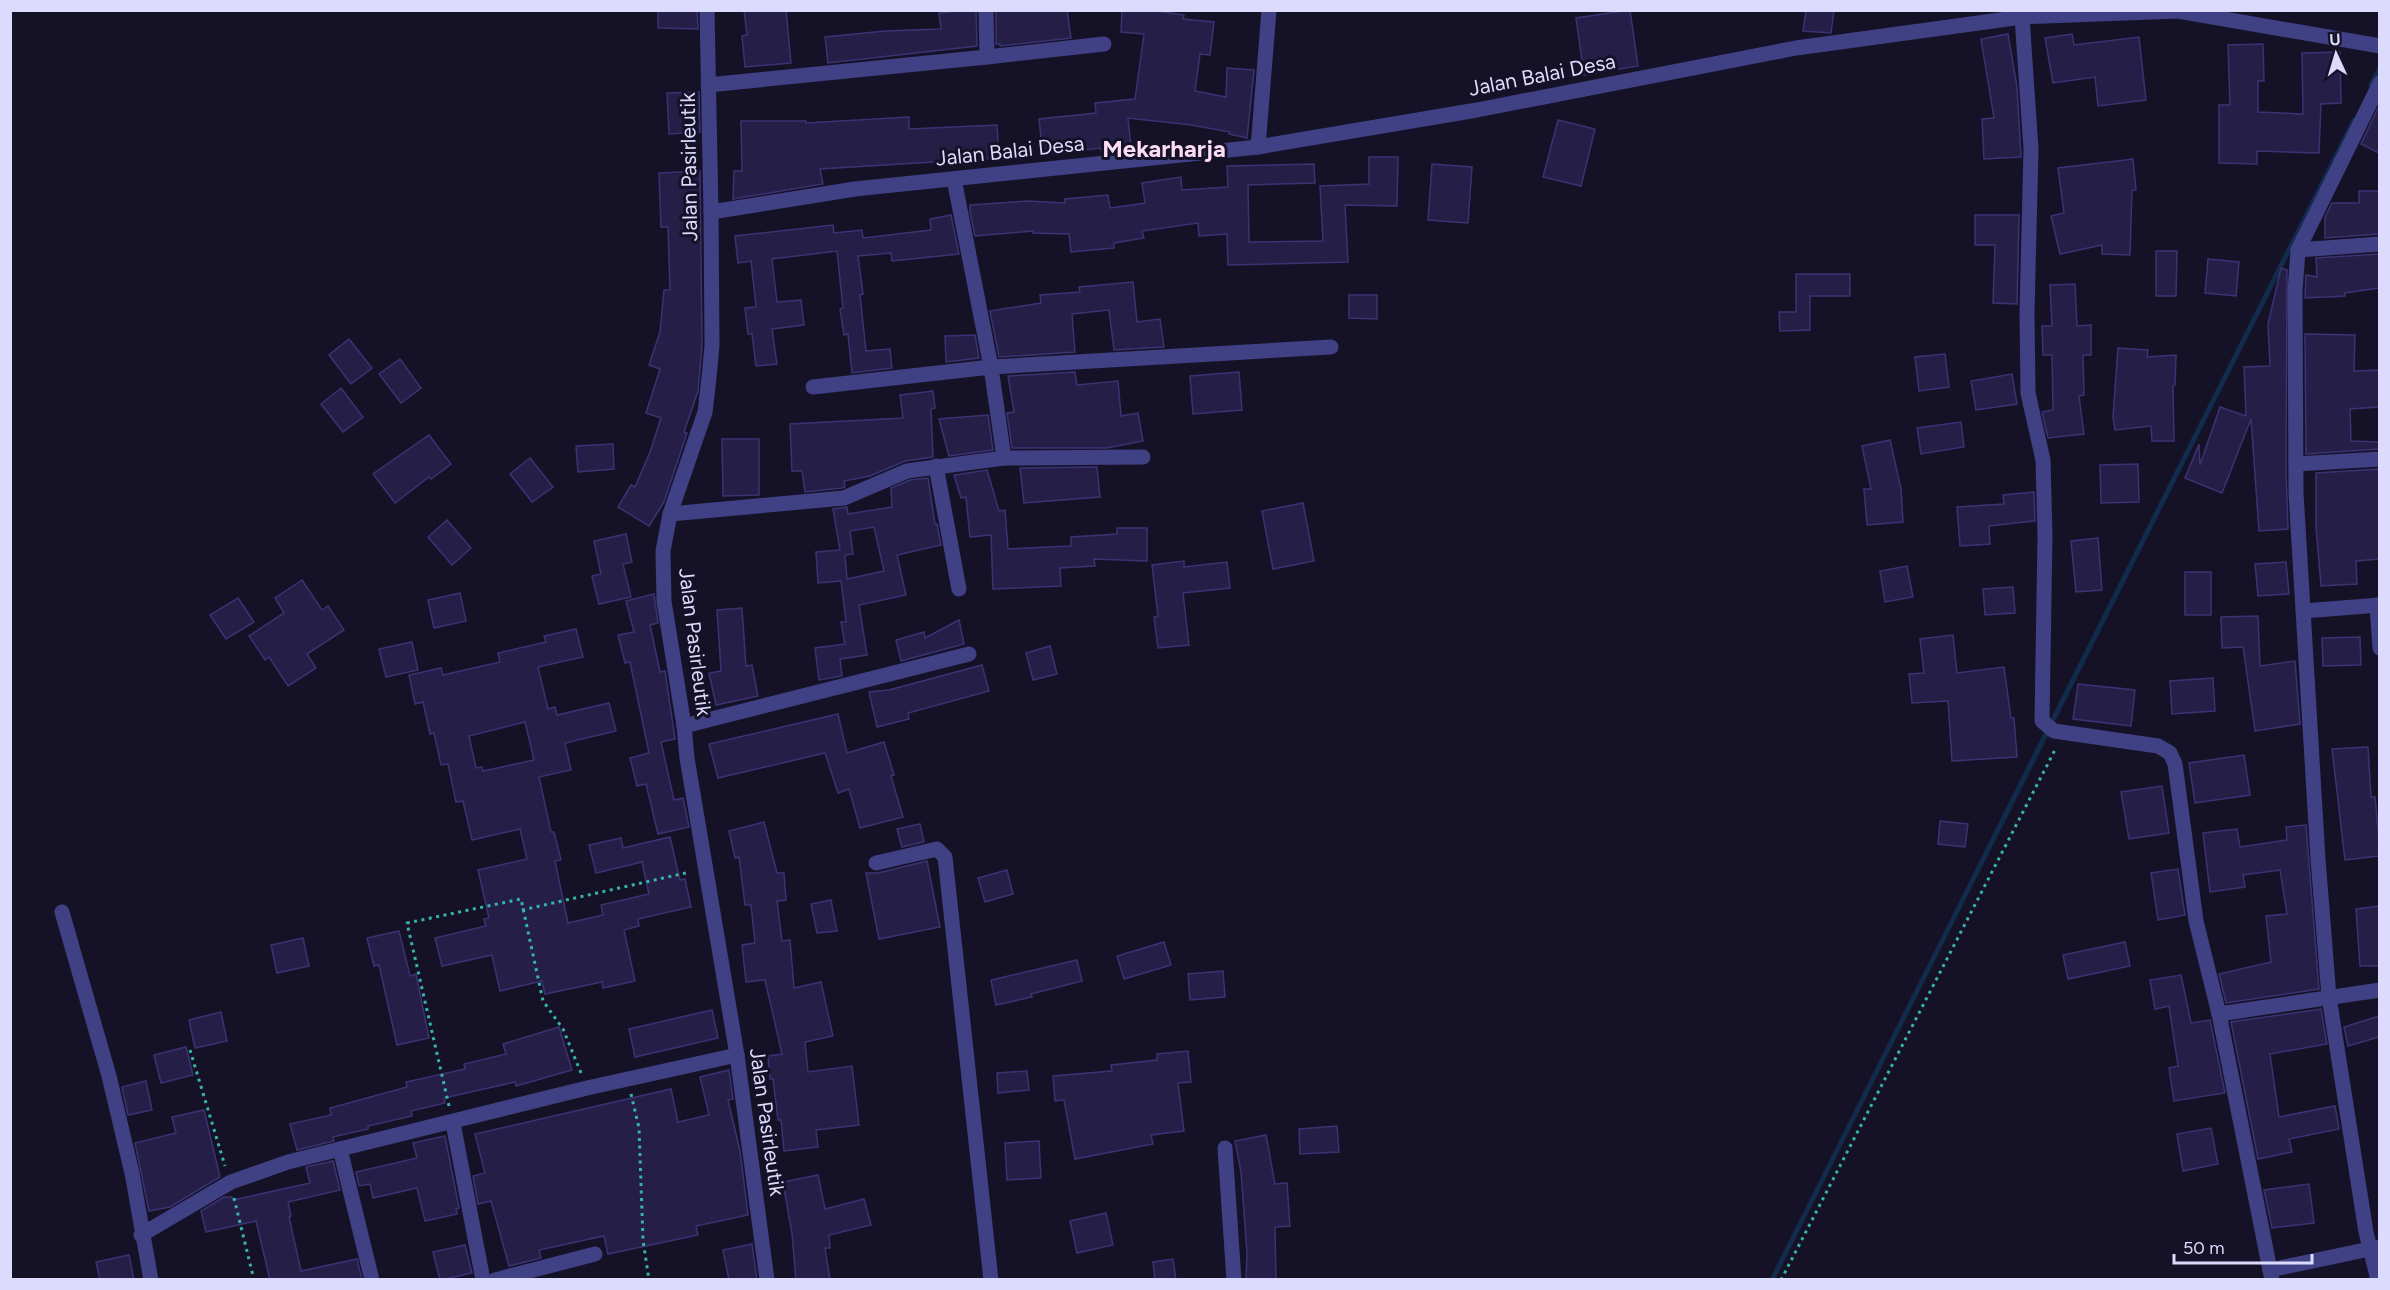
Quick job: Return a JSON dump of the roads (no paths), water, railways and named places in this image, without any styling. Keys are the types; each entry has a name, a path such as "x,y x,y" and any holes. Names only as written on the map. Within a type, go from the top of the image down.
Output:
{"street":[{"name":"Jalan Pasirleutik","path":"707,10 712,345 705,412 670,514 663,551 664,601 687,758 737,1055 767,1280"},
{"path":"986,10 987,57"},
{"path":"1258,147 1269,10"},
{"name":"Jalan Balai Desa","path":"711,212 855,189 1258,147 1478,110 1796,48 2022,17 2178,11 2374,44"},
{"path":"2022,17 2031,149 2027,312 2028,393 2043,460 2045,536 2042,721 2059,732 2158,746 2170,753 2175,764 2196,921 2219,1014 2271,1275 2375,1248"},
{"path":"708,85 1104,44"},
{"path":"2378,1280 2375,1248 2329,997 2318,859 2296,493 2295,292 2298,250 2379,83"},
{"path":"954,179 992,367 1004,458"},
{"path":"2298,250 2379,244"},
{"path":"813,387 992,367 1331,347"},
{"path":"670,514 844,498 907,471 936,466 1004,458 1143,457"},
{"path":"2296,464 2379,459"},
{"path":"936,466 959,589"},
{"path":"2303,610 2378,605 2379,648"},
{"path":"684,726 969,654"},
{"path":"876,863 937,849 945,857 991,1280"},
{"path":"62,912 109,1076 132,1173 141,1235 151,1280"},
{"path":"2219,1014 2379,990"},
{"path":"141,1235 231,1182 288,1162 587,1088 737,1055"},
{"path":"453,1123 483,1280"},
{"path":"1225,1148 1234,1280"},
{"path":"340,1149 372,1280"},
{"path":"495,1280 595,1254"}],"waterway":[{"path":"2371,85 2380,68"},
{"path":"1772,1280 2354,120"}],"district":[{"name":"Mekarharja","path":"1164,149"}]}
